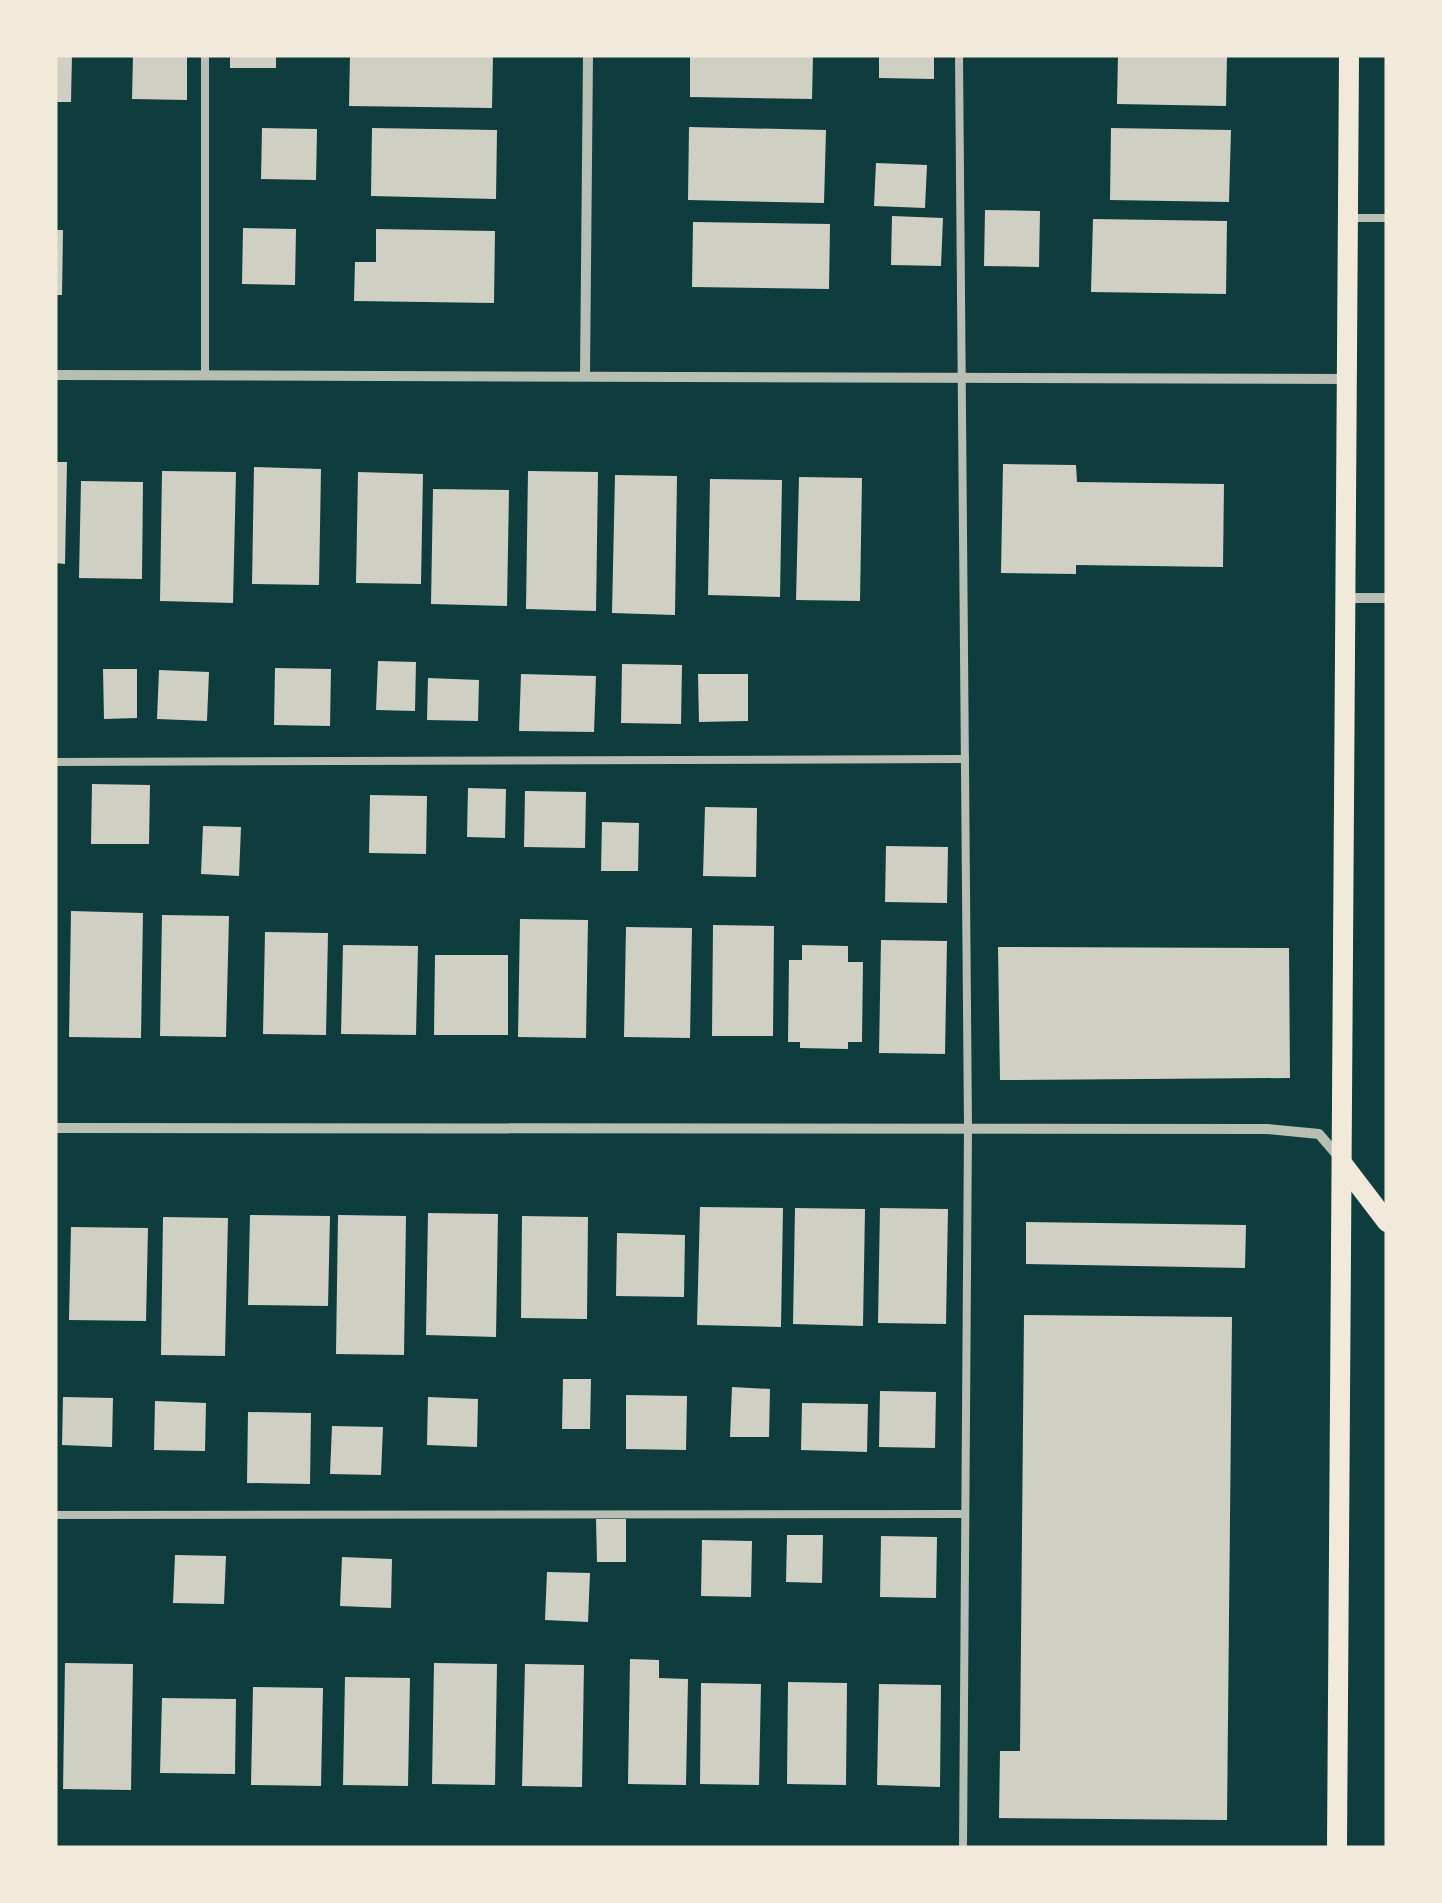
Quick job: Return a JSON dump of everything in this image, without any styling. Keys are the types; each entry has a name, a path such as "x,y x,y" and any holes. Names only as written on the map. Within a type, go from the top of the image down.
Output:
{"main road":[{"path":"1338,1848 1349,55"},
{"path":"1342,1163 1387,1222"}],"street":[{"path":"585,374 588,55"},
{"path":"55,374 1347,379"},
{"path":"1346,598 1387,598"},
{"path":"55,1128 1294,1130 1318,1134 1333,1145 1342,1163"}],"lane":[{"path":"205,55 205,374"},
{"path":"959,55 958,375 968,1128 964,1848"},
{"path":"1348,218 1387,218"},
{"path":"55,762 965,758"},
{"path":"55,1515 965,1514"}],"building":[{"path":"55,55 72,55 71,102 55,102"},
{"path":"133,55 187,55 187,100 132,99"},
{"path":"230,55 276,55 276,68 230,68"},
{"path":"350,55 493,55 492,108 349,106"},
{"path":"690,55 813,55 812,99 690,97"},
{"path":"879,55 934,55 934,79 879,78"},
{"path":"1118,55 1227,55 1226,106 1117,104"},
{"path":"689,127 826,130 824,203 688,200"},
{"path":"262,128 317,129 316,180 261,179"},
{"path":"372,128 497,130 496,199 371,196"},
{"path":"1111,128 1231,130 1229,202 1110,200"},
{"path":"876,163 927,165 925,208 874,206"},
{"path":"985,210 1040,211 1039,267 984,266"},
{"path":"892,216 943,218 941,266 891,265"},
{"path":"1093,219 1227,221 1226,294 1091,292"},
{"path":"693,222 830,224 829,289 692,287"},
{"path":"243,228 296,229 295,285 242,284"},
{"path":"376,229 495,231 494,303 354,301 355,262 376,262"},
{"path":"55,230 63,230 62,295 55,295"},
{"path":"55,462 67,462 65,564 55,563"},
{"path":"1003,464 1076,465 1077,482 1224,484 1223,567 1076,565 1076,574 1001,573"},
{"path":"254,467 321,469 319,585 252,584"},
{"path":"162,471 236,472 233,603 160,601"},
{"path":"528,471 598,472 596,611 526,609"},
{"path":"358,472 423,474 421,584 356,583"},
{"path":"615,475 677,476 675,615 612,613"},
{"path":"799,477 862,478 860,601 796,600"},
{"path":"710,479 782,480 780,597 708,595"},
{"path":"81,481 143,482 142,579 79,578"},
{"path":"433,489 509,490 507,606 431,604"},
{"path":"378,661 416,662 415,711 376,710"},
{"path":"622,664 682,665 681,724 621,723"},
{"path":"275,668 331,669 330,726 274,725"},
{"path":"103,669 137,669 137,718 104,719"},
{"path":"159,670 209,672 207,721 157,719"},
{"path":"521,674 596,676 594,732 519,731"},
{"path":"698,674 748,674 748,721 699,722"},
{"path":"428,678 479,680 478,721 427,720"},
{"path":"92,784 150,785 149,844 91,844"},
{"path":"468,788 506,789 505,838 467,837"},
{"path":"525,791 586,792 585,848 524,847"},
{"path":"370,795 427,796 426,854 369,853"},
{"path":"705,807 757,808 756,877 703,876"},
{"path":"602,822 639,823 638,871 601,871"},
{"path":"203,826 241,827 239,876 201,874"},
{"path":"886,846 948,847 947,903 885,902"},
{"path":"71,911 143,913 141,1038 69,1037"},
{"path":"162,915 229,916 226,1037 160,1036"},
{"path":"520,919 588,920 586,1038 518,1037"},
{"path":"713,925 774,926 773,1036 712,1036"},
{"path":"626,927 692,928 690,1038 624,1037"},
{"path":"265,932 328,933 326,1035 263,1034"},
{"path":"881,940 947,941 945,1054 879,1053"},
{"path":"343,945 418,946 416,1035 341,1034"},
{"path":"802,945 848,946 848,962 863,962 862,1042 848,1042 848,1049 800,1048 800,1042 788,1042 789,960 802,960"},
{"path":"998,947 1289,948 1290,1078 1000,1080"},
{"path":"435,955 508,955 508,1035 434,1035"},
{"path":"700,1207 783,1208 781,1327 697,1325"},
{"path":"795,1208 865,1209 863,1326 793,1324"},
{"path":"880,1208 948,1209 946,1324 878,1323"},
{"path":"428,1213 498,1214 496,1337 426,1335"},
{"path":"250,1215 330,1216 328,1306 248,1305"},
{"path":"338,1215 406,1216 404,1355 336,1354"},
{"path":"522,1216 588,1217 587,1319 521,1318"},
{"path":"163,1217 228,1218 225,1356 161,1355"},
{"path":"1026,1222 1246,1225 1245,1268 1026,1264"},
{"path":"71,1227 148,1228 146,1321 69,1320"},
{"path":"617,1233 685,1235 684,1297 616,1296"},
{"path":"1024,1315 1232,1317 1227,1820 999,1818 1000,1751 1020,1751"},
{"path":"563,1379 591,1379 590,1429 562,1429"},
{"path":"732,1387 770,1389 769,1437 730,1437"},
{"path":"880,1391 936,1392 935,1448 879,1447"},
{"path":"626,1395 687,1396 686,1450 626,1449"},
{"path":"63,1397 113,1398 112,1447 62,1445"},
{"path":"428,1397 478,1399 477,1447 427,1445"},
{"path":"155,1401 206,1403 205,1451 154,1450"},
{"path":"802,1403 868,1404 867,1452 801,1450"},
{"path":"248,1412 311,1413 310,1484 247,1483"},
{"path":"332,1426 383,1427 381,1475 330,1474"},
{"path":"596,1519 626,1519 626,1562 597,1562"},
{"path":"787,1535 823,1535 822,1583 786,1582"},
{"path":"881,1536 937,1537 936,1598 880,1597"},
{"path":"702,1540 752,1541 751,1597 701,1596"},
{"path":"175,1555 226,1556 224,1604 173,1603"},
{"path":"342,1557 392,1559 391,1608 340,1606"},
{"path":"547,1572 590,1573 588,1622 545,1620"},
{"path":"630,1659 659,1660 659,1678 688,1679 686,1785 628,1784"},
{"path":"65,1663 133,1664 131,1790 63,1789"},
{"path":"434,1663 497,1664 495,1785 432,1784"},
{"path":"525,1664 584,1665 582,1787 522,1786"},
{"path":"345,1677 410,1678 408,1786 343,1785"},
{"path":"788,1682 847,1683 846,1785 787,1784"},
{"path":"701,1683 761,1684 759,1785 700,1784"},
{"path":"879,1684 941,1685 940,1787 877,1785"},
{"path":"253,1687 323,1688 321,1786 251,1785"},
{"path":"162,1698 236,1699 235,1774 160,1773"}]}
